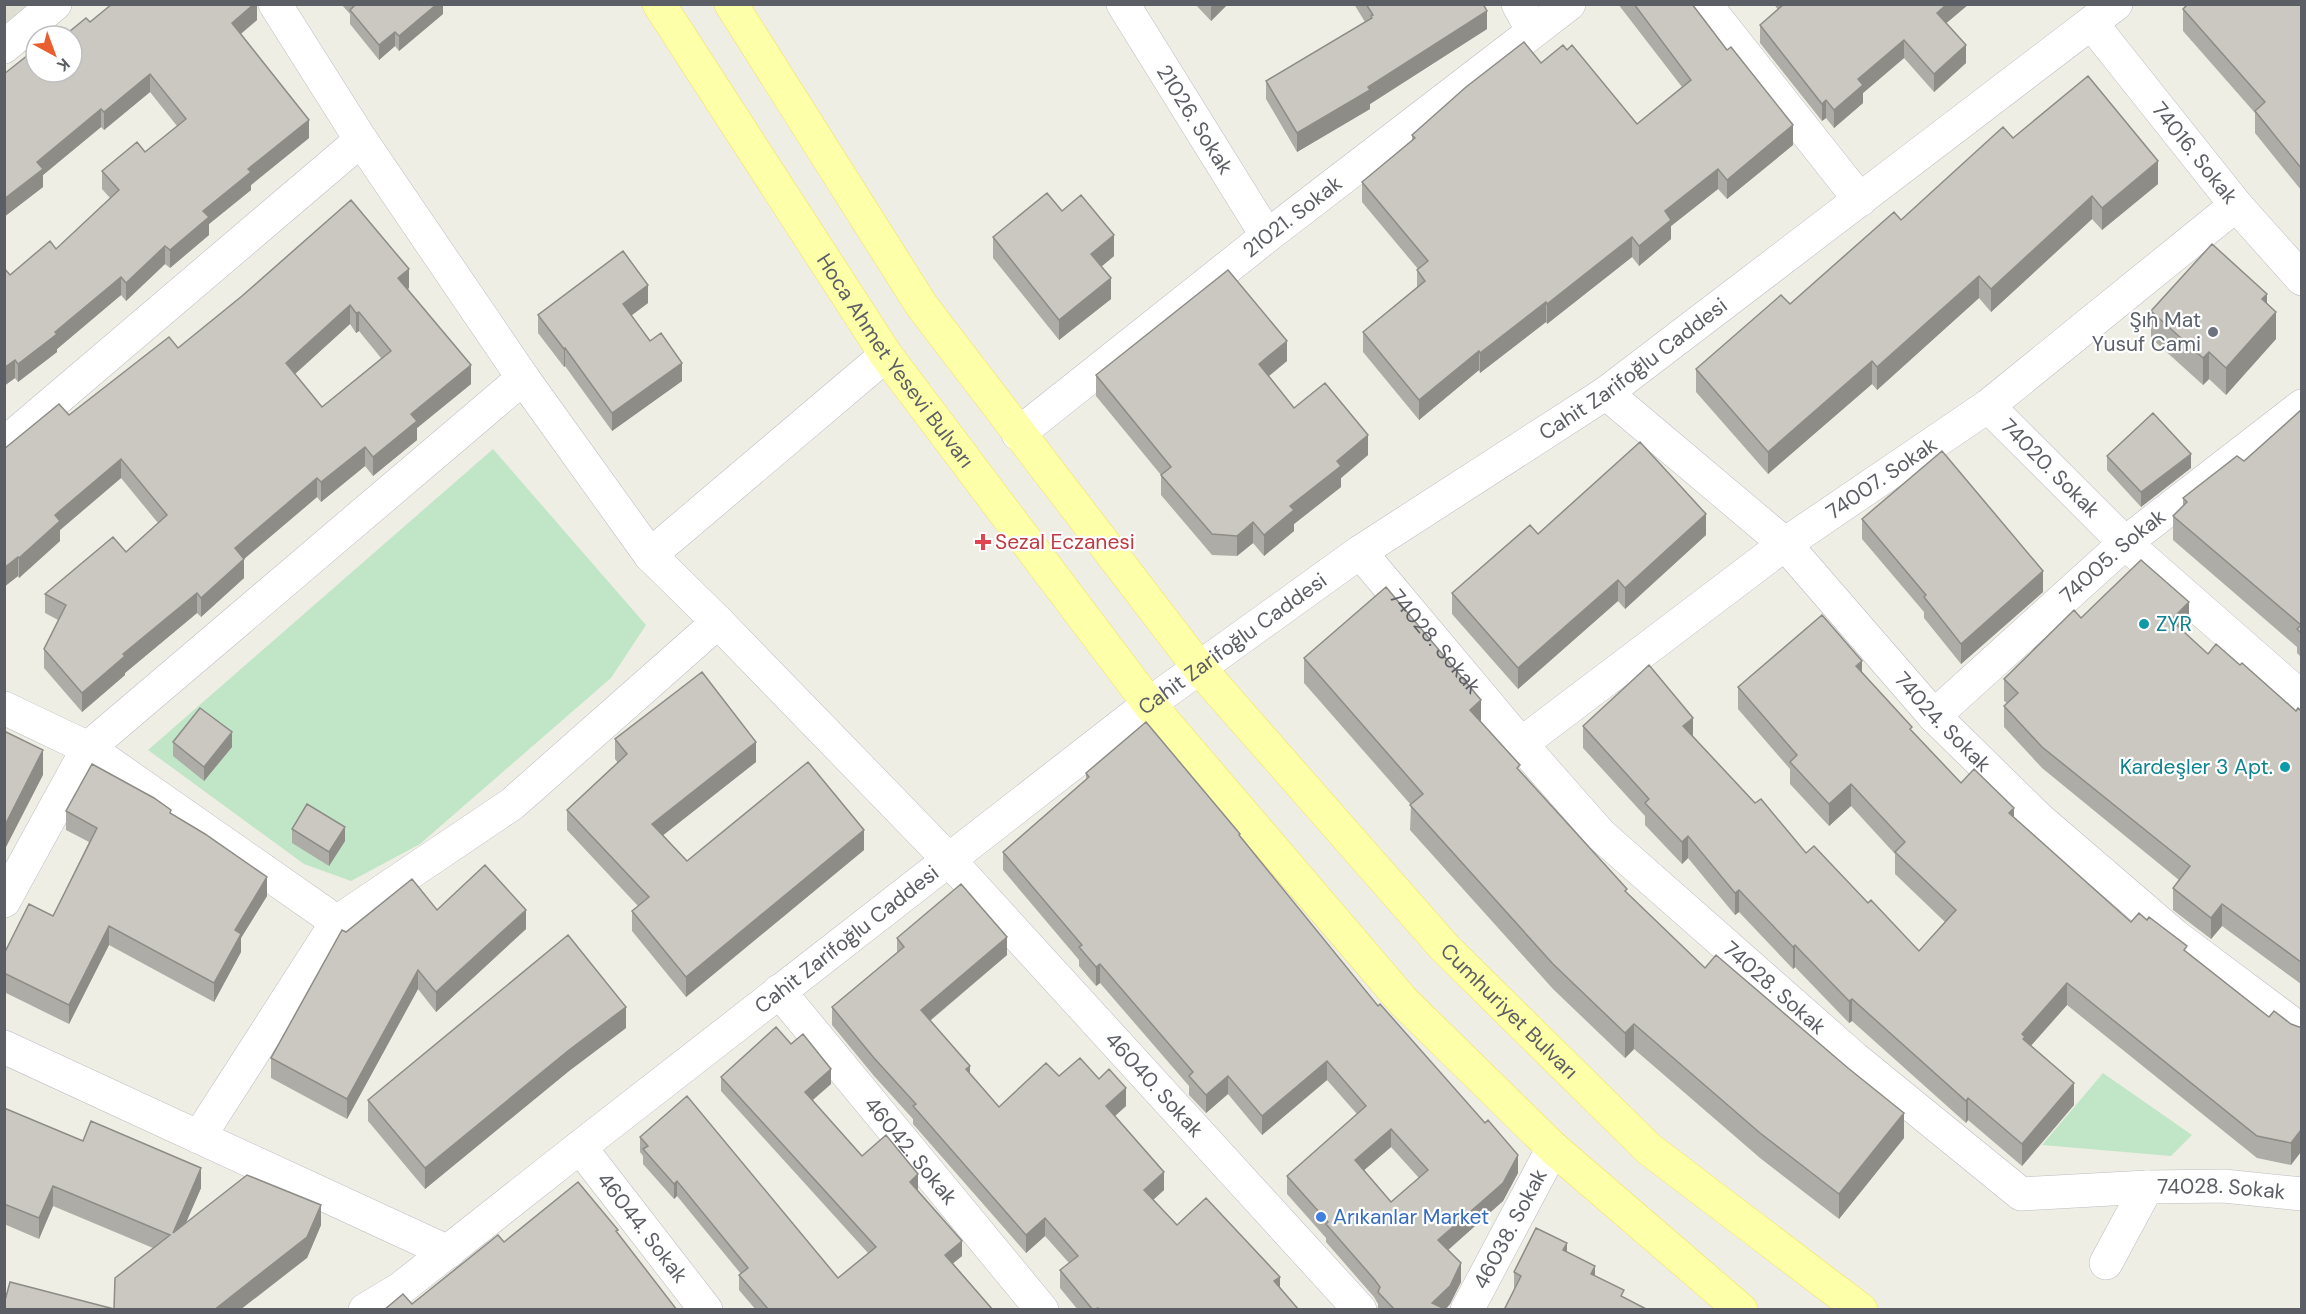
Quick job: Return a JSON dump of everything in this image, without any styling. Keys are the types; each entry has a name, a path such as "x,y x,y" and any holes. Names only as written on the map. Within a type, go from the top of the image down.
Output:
{"main road":[{"name":"Hoca Ahmet Yesevi Bulvarı","path":"659,4 886,355 1149,704"},
{"path":"731,4 922,306 1200,669"},
{"name":"Cumhuriyet Bulvarı","path":"1200,669 1444,948 1649,1149 1861,1310"},
{"path":"1149,704 1403,1001 1553,1148 1736,1308"}],"street":[{"path":"4,47 55,4"},
{"name":"46040. Sokak","path":"275,4 361,140 523,378 650,555 949,860 1360,1310"},
{"name":"21026. Sokak","path":"1123,4 1267,236"},
{"name":"21021. Sokak","path":"1018,434 1267,236 1526,18 1569,4"},
{"path":"1705,4 1860,200"},
{"name":"Cahit Zarifoğlu Caddesi","path":"365,1310 408,1299 448,1252 1149,704 1360,552 1606,393 2104,14"},
{"name":"74016. Sokak","path":"2104,14 2236,205 2301,279"},
{"path":"4,444 361,140"},
{"name":"74007. Sokak","path":"1521,744 1785,544 1988,406 2236,205"},
{"path":"650,555 886,355"},
{"path":"4,901 88,748 523,378"},
{"name":"74024. Sokak","path":"1606,393 1785,544 1934,716 2039,819 2175,936 2301,1031"},
{"name":"74020. Sokak","path":"1988,406 2125,543 2301,698"},
{"name":"74005. Sokak","path":"1934,716 2125,543 2301,406"},
{"name":"74028. Sokak","path":"1360,552 1521,744 1601,835 1854,1058 2021,1194 2147,1186 2224,1186 2301,1194"},
{"path":"199,1137 337,922 512,804 718,622"},
{"path":"4,708 88,748 337,922"},
{"name":"46042. Sokak","path":"779,991 1042,1310"},
{"path":"4,1047 448,1252"},
{"name":"46044. Sokak","path":"580,1147 705,1310"},
{"name":"46038. Sokak","path":"1467,1310 1553,1148"},
{"path":"2106,1263 2147,1186"}],"shaded area":[{"path":"5,5 55,5 32,24 24,24 24,31 5,47"}],"green space":[{"path":"493,449 646,625 611,678 420,844 351,881 304,864 148,750"},
{"path":"2103,1073 2192,1135 2171,1156 2042,1145"}],"building":[{"path":"112,4 254,4 232,23 309,120 248,169 251,172 203,211 209,217 170,250 165,246 126,283 121,277 55,332 57,334 18,364 15,360 4,368 4,268 10,275 50,241 56,249 119,190 102,171 137,142 145,152 186,119 150,74 104,112 101,109 37,162 43,169 4,199 4,74 24,58 24,84 84,84 84,24 79,24 86,18 90,22"},
{"path":"353,4 437,4 399,36 395,32 379,45 350,10"},
{"path":"1366,4 1483,4 1487,11 1368,87 1370,90 1297,133 1266,81 1372,18 1373,15"},
{"path":"1634,4 1692,4 1727,50 1731,47 1793,125 1727,180 1718,169 1665,211 1671,220 1639,246 1632,237 1547,304 1546,302 1480,353 1479,351 1419,400 1363,332 1425,281 1417,270 1428,261 1362,182 1415,138 1412,135 1466,87 1524,42 1541,63 1563,45 1567,50 1572,45 1637,124 1691,80"},
{"path":"1784,4 1947,4 1937,13 1966,45 1934,74 1904,40 1858,79 1863,85 1834,110 1826,100 1822,104 1760,25"},
{"path":"2188,4 2301,4 2301,168 2255,111 2265,102 2183,9"},
{"path":"2088,76 2158,161 2102,208 2092,196 1991,289 1979,276 1877,367 1872,361 1768,452 1696,369 1781,295 1790,304 1894,212 1901,220 2003,127 2013,138"},
{"path":"1047,193 1062,211 1081,195 1114,235 1091,254 1111,278 1059,320 993,237"},
{"path":"351,200 409,269 398,278 471,365 411,414 417,421 373,457 365,447 321,482 317,478 235,548 244,559 201,598 197,593 123,654 125,656 82,693 44,649 66,605 45,594 113,537 126,552 167,515 121,459 55,515 60,521 19,558 4,568 4,449 59,404 69,415 169,337 178,348 242,296","holes":["350,305 356,313 359,312 391,351 322,407 286,363"]},
{"name":"Şıh Mat Yusuf Cami","path":"2212,244 2267,294 2262,299 2276,312 2226,368 2209,352 2203,358 2151,311"},
{"path":"623,251 648,285 623,304 650,341 661,333 682,363 612,413 538,315"},
{"path":"1228,270 1287,341 1259,364 1294,408 1325,383 1368,435 1337,461 1341,466 1290,506 1294,510 1264,535 1253,522 1237,536 1212,534 1161,475 1171,467 1096,375"},
{"path":"2301,410 2301,625 2173,516 2187,502 2183,498 2237,456 2244,461"},
{"path":"2153,413 2191,454 2141,492 2107,456"},
{"path":"1640,442 1706,514 1625,588 1618,580 1518,668 1452,593 1530,525 1538,534"},
{"path":"1942,451 2043,571 1961,644 1924,597 1926,595 1862,519"},
{"path":"2141,560 2189,602 2171,620 2208,654 2216,644 2240,665 2242,663 2296,711 2298,708 2301,711 2301,962 2222,904 2211,918 2173,888 2190,866 2042,747 2004,706 2018,693 2004,679 2074,610 2081,618"},
{"path":"1386,587 1481,700 1470,710 1520,765 1517,768 1627,889 1625,891 1705,968 1716,955 1904,1113 1839,1194 1760,1133 1634,1024 1625,1033 1553,964 1410,805 1423,794 1304,658"},
{"path":"1822,615 1862,661 1856,666 1912,727 1910,729 1961,783 1974,769 2014,808 2009,813 2131,922 2139,913 2147,920 2149,917 2187,946 2184,950 2269,1017 2274,1011 2291,1024 2301,1027 2301,1130 2291,1143 2257,1136 2067,983 2022,1034 2025,1037 2023,1039 2074,1083 2022,1144 1968,1098 1966,1101 1852,999 1849,1001 1739,890 1735,893 1688,836 1682,842 1645,803 1649,799 1583,726 1649,665 1693,718 1683,726 1755,803 1761,799 1806,853 1814,846 1868,903 1871,900 1919,951 1956,910 1895,852 1905,842 1851,784 1829,804 1790,762 1797,755 1738,687"},
{"path":"702,672 756,742 652,824 687,861 808,762 864,830 686,977 632,911 649,897 567,810 627,754 615,739"},
{"path":"200,708 232,732 204,767 173,742"},
{"path":"1146,722 1240,834 1378,1006 1380,1004 1485,1123 1488,1120 1518,1155 1503,1183 1438,1240 1461,1263 1450,1286 1432,1303 1444,1310 1395,1310 1378,1292 1380,1287 1374,1279 1287,1176 1366,1106 1327,1061 1262,1116 1228,1076 1206,1095 1189,1076 1193,1072 1100,964 1096,967 1079,947 1082,945 1003,852 1089,777 1086,773","holes":["1391,1129 1428,1170 1391,1202 1355,1160"]},
{"path":"4,731 43,750 4,827"},
{"path":"92,764 154,798 171,810 170,813 267,877 235,930 241,934 214,983 109,926 69,1005 4,973 4,954 29,904 53,916 97,828 66,811"},
{"path":"307,804 345,827 329,852 292,829"},
{"path":"485,865 526,910 436,992 418,970 347,1099 271,1058 342,930 346,932 412,879 437,910"},
{"path":"961,884 1007,937 921,1010 970,1066 966,1069 999,1107 1046,1063 1059,1076 1080,1058 1099,1079 1109,1069 1126,1088 1106,1106 1164,1172 1144,1190 1177,1225 1206,1198 1280,1277 1274,1281 1299,1310 1099,1310 1098,1308 1093,1310 1060,1270 1078,1256 1045,1218 1026,1235 913,1106 916,1104 832,1007 904,947 897,938"},
{"path":"568,935 626,1007 569,1050 425,1168 368,1100"},
{"path":"776,1027 791,1044 803,1034 831,1069 805,1092 862,1156 886,1135 918,1174 910,1182 962,1241 945,1255 993,1310 769,1310 739,1275 748,1268 677,1181 674,1184 643,1149 648,1146 640,1137 687,1096 838,1278 876,1247 721,1077"},
{"path":"4,1108 83,1141 91,1121 201,1168 173,1233 247,1175 321,1205 307,1237 214,1310 4,1310 10,1282 114,1309 115,1278 170,1235 53,1186 39,1218 4,1204"},
{"path":"578,1182 618,1230 616,1231 677,1310 384,1310 403,1294 412,1304 498,1235 504,1242"},
{"path":"1536,1228 1567,1243 1563,1250 1595,1266 1591,1274 1624,1290 1621,1296 1648,1310 1504,1310 1521,1276 1514,1272"}],"place":[{"name":"Şıh Mat Yusuf Cami","path":"2213,332"},
{"name":"Sezal Eczanesi","path":"983,542"},
{"name":"ZYR","path":"2144,624"},
{"name":"Kardeşler 3 Apt.","path":"2285,767"},
{"name":"Arıkanlar Market","path":"1321,1217"}]}
